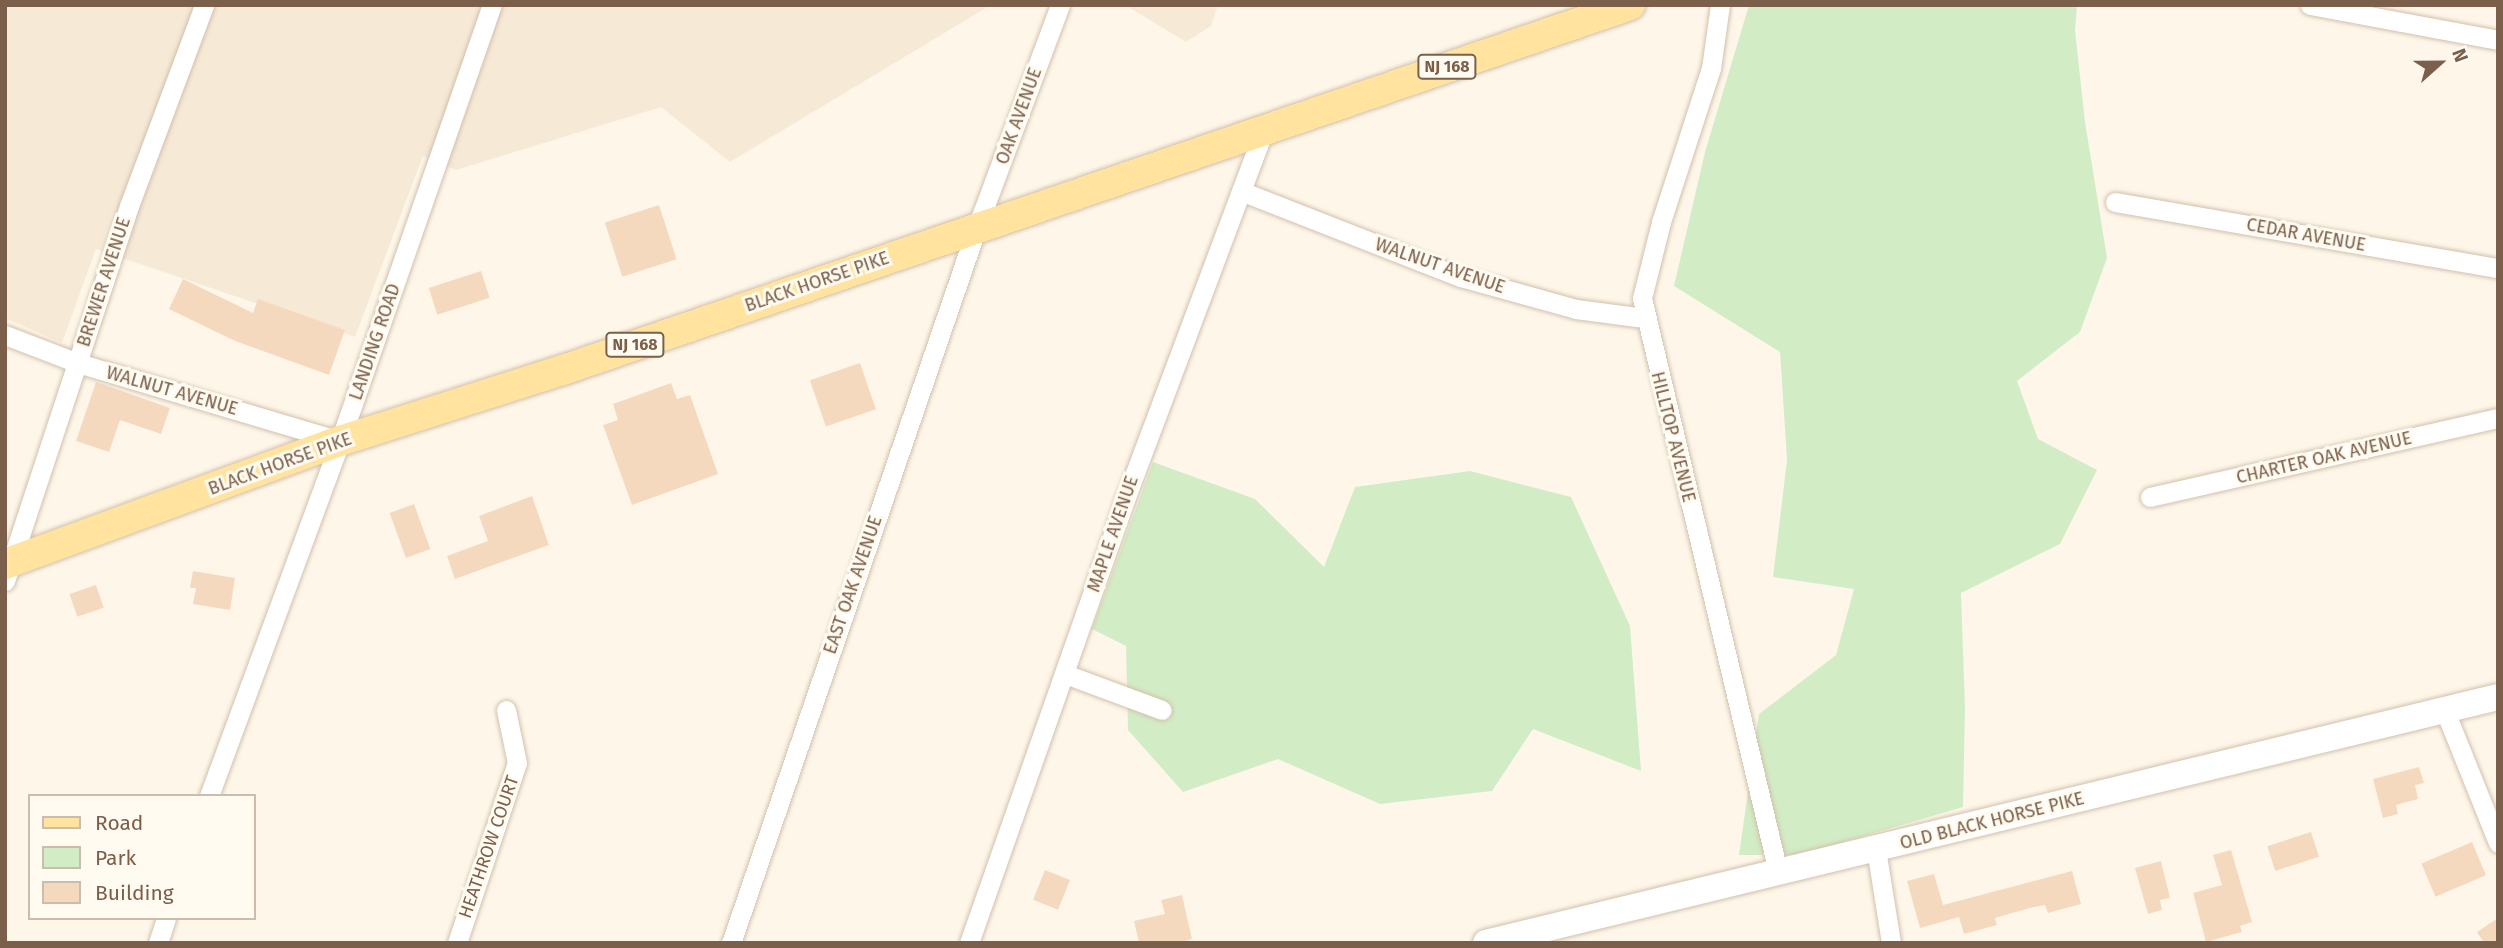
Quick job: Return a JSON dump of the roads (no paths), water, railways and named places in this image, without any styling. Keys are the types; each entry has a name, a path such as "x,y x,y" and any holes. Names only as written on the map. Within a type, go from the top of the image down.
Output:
{"main road":[{"name":"BLACK HORSE PIKE","path":"8,568 340,441 563,370 1630,5"}],"street":[{"name":"BREWER AVENUE","path":"8,568 130,206 204,5"},
{"name":"LANDING ROAD","path":"210,794 340,441 492,5"},
{"name":"OAK AVENUE","path":"977,227 1060,5"},
{"name":"HILLTOP AVENUE","path":"1720,5 1711,68 1661,222 1642,298 1644,318 1778,872"},
{"path":"2310,5 2498,40"},
{"name":"MAPLE AVENUE","path":"969,943 1126,497 1265,128"},
{"name":"WALNUT AVENUE","path":"1241,191 1461,277 1576,309 1644,318"},
{"name":"CEDAR AVENUE","path":"2115,202 2498,268"},
{"name":"EAST OAK AVENUE","path":"731,943 977,227"},
{"name":"WALNUT AVENUE","path":"5,335 78,363 340,441"},
{"name":"CHARTER OAK AVENUE","path":"2150,497 2498,418"},
{"path":"1065,674 1161,710"},
{"name":"OLD BLACK HORSE PIKE","path":"1486,943 2498,697"},
{"name":"HEATHROW COURT","path":"457,943 517,762 506,710"},
{"path":"2445,711 2498,842"},
{"path":"1875,849 1891,943"},
{"path":"158,943 165,920"}]}
